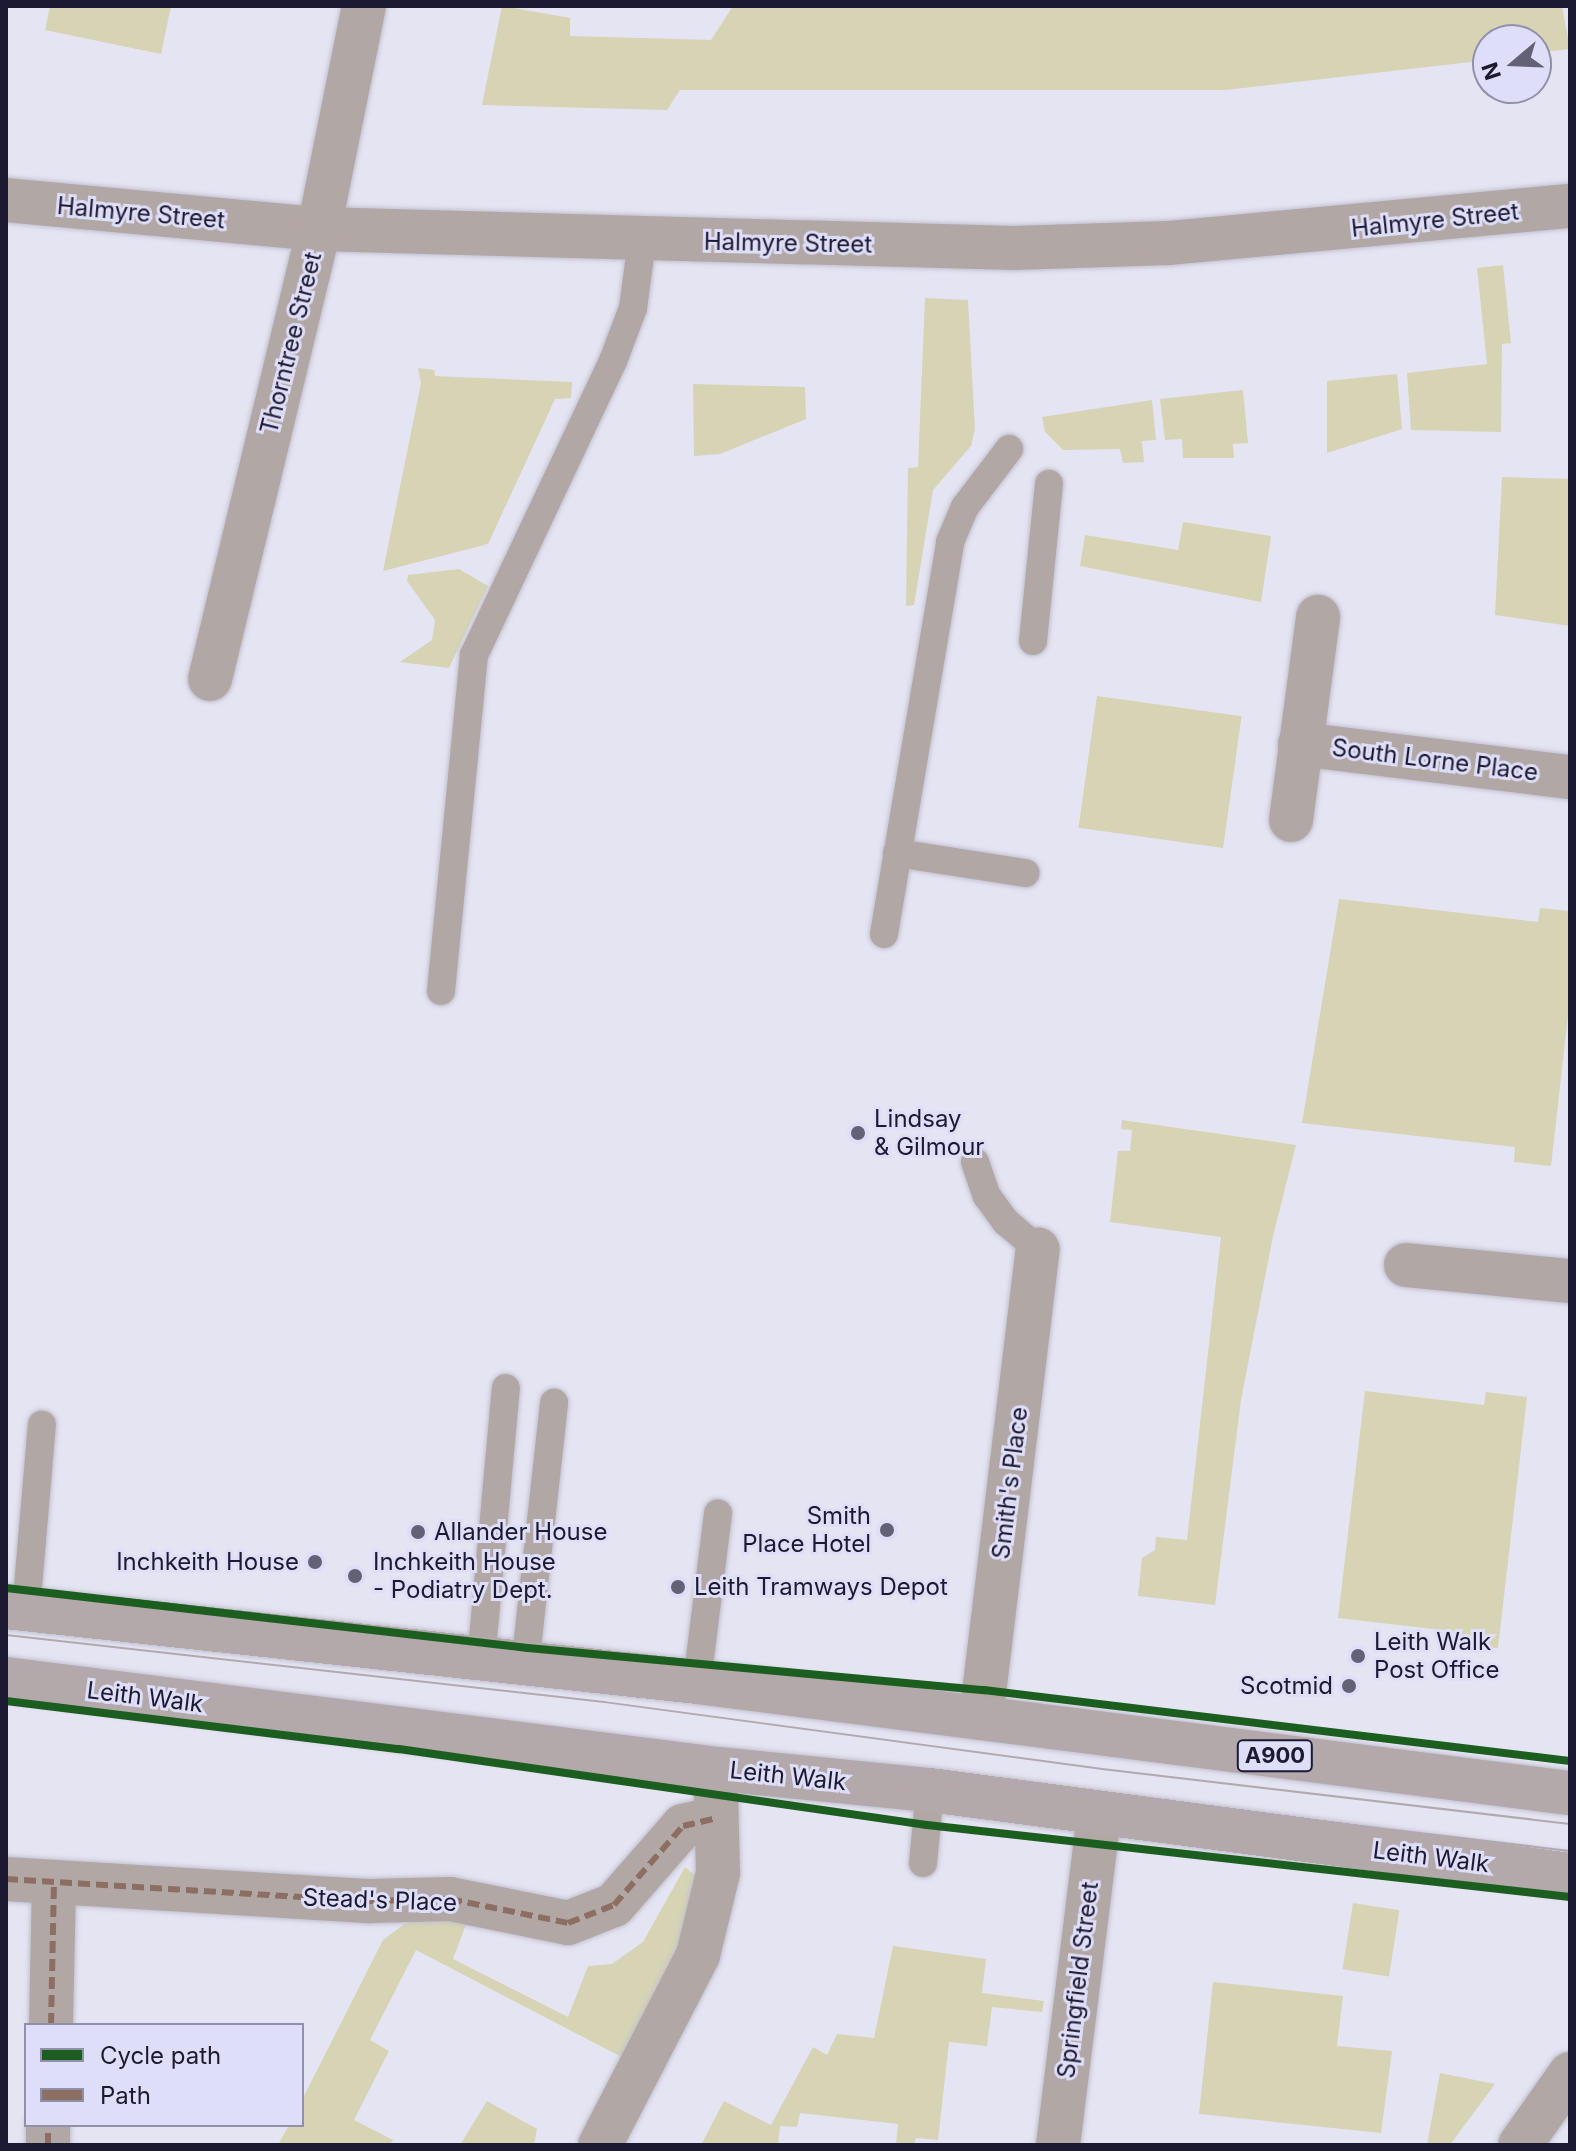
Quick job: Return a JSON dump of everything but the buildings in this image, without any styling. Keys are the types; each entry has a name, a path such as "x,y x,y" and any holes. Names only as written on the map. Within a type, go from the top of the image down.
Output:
{"main road":[{"name":"A900","path":"16,1608 525,1666 697,1682 1570,1793"},
{"name":"Leith Walk","path":"6,1679 718,1769 930,1790 1570,1875"}],"street":[{"name":"Thorntree Street","path":"210,679 319,229 364,6"},
{"name":"Halmyre Street","path":"6,200 319,229 642,241 1091,246 1570,206"},
{"name":"South Lorne Place","path":"1291,820 1318,617"},
{"name":"South Lorne Place","path":"1300,744 1570,777"},
{"name":"Smith's Place","path":"981,1718 1038,1249"},
{"path":"1406,1265 1570,1281"},
{"path":"600,2145 698,1955 718,1873 713,1819 718,1769"},
{"name":"Springfield Street","path":"1058,2145 1099,1814"},
{"name":"Stead's Place","path":"6,1879 370,1901 450,1899 568,1923 614,1905 683,1826 713,1819"},
{"path":"51,2023 54,1882"},
{"path":"1520,2145 1570,2074"}],"lane":[{"path":"441,991 474,655 613,361 633,308 642,241"},
{"path":"884,934 950,542 965,507 1009,449"},
{"path":"1033,641 1049,484"},
{"path":"897,853 1025,873"},
{"path":"975,1162 987,1196 1006,1222 1038,1249"},
{"path":"481,1661 506,1388"},
{"path":"525,1666 554,1403"},
{"path":"16,1608 42,1425"},
{"path":"697,1682 718,1513"},
{"path":"923,1863 930,1790"}],"shaded area":[{"path":"50,6 171,6 161,54 45,30"},
{"path":"502,6 570,18 570,36 711,40 733,6 1562,6 1570,49 1552,51 1552,24 1472,24 1472,62 1226,90 680,90 667,110 482,105"},
{"path":"1503,265 1511,343 1502,344 1501,432 1411,430 1407,373 1487,364 1477,268"},
{"path":"925,298 968,300 975,429 971,446 933,490 914,605 906,606 908,468 918,467"},
{"path":"418,368 434,370 435,376 572,382 571,398 555,399 488,544 383,571 421,383"},
{"path":"1397,374 1402,429 1327,453 1327,381"},
{"path":"693,384 805,387 806,419 720,454 694,456"},
{"path":"1243,390 1248,443 1233,444 1234,458 1183,458 1182,439 1165,440 1160,399"},
{"path":"1152,400 1156,440 1142,441 1144,462 1123,463 1120,449 1063,450 1045,432 1042,417"},
{"path":"1502,477 1570,479 1570,626 1495,615"},
{"path":"1183,522 1271,536 1261,602 1080,566 1085,535 1178,550"},
{"path":"459,569 488,586 449,668 400,662 432,640 435,620 407,581 408,575"},
{"path":"1097,696 1242,716 1223,848 1078,828"},
{"path":"1339,899 1538,922 1540,908 1570,911 1570,998 1551,1166 1514,1162 1515,1147 1302,1123"},
{"path":"1122,1120 1296,1145 1273,1236 1241,1400 1215,1605 1138,1596 1142,1558 1155,1550 1156,1537 1187,1540 1221,1237 1110,1222 1118,1151 1130,1151 1132,1130 1121,1129"},
{"path":"1365,1391 1484,1405 1486,1392 1527,1397 1498,1648 1458,1645 1459,1632 1338,1618"},
{"path":"685,1867 705,1884 635,2064 416,1950 370,2040 389,2051 354,2120 393,2140 390,2145 278,2145 288,2127 304,2127 304,2096 383,1940 403,1925 420,1917 468,1919 453,1959 568,2017 588,1966 612,1964 643,1942"},
{"path":"1353,1903 1399,1910 1389,1977 1343,1969"},
{"path":"893,1946 986,1959 982,1993 1044,2001 1042,2012 992,2007 987,2046 949,2042 938,2140 916,2138 914,2145 896,2145 898,2124 800,2113 797,2127 780,2126 778,2145 701,2145 724,2101 771,2125 813,2047 827,2055 837,2034 874,2038"},
{"path":"1213,1982 1343,1996 1337,2046 1392,2051 1381,2133 1199,2114"},
{"path":"1440,2073 1495,2084 1450,2145 1427,2145"},
{"path":"487,2101 537,2129 534,2145 460,2145"}],"tram line":[{"path":"6,1635 604,1702 1102,1769 1570,1824"},
{"path":"6,1664 1570,1851"}],"marked path":[{"path":"6,1879 370,1901 450,1899 568,1923 614,1905 683,1826 713,1819"},
{"path":"51,2023 54,1882"},
{"path":"48,2127 48,2145"}],"cycle path":[{"path":"6,1588 528,1648 984,1690 1570,1761"},
{"path":"6,1701 399,1749 927,1825 1570,1897"}],"place":[{"name":"Lindsay & Gilmour","path":"858,1133"},
{"name":"Smith Place Hotel","path":"887,1530"},
{"name":"Allander House","path":"418,1532"},
{"name":"Inchkeith House","path":"315,1562"},
{"name":"Inchkeith House - Podiatry Dept.","path":"355,1576"},
{"name":"Leith Tramways Depot","path":"678,1587"},
{"name":"Leith Walk Post Office","path":"1358,1656"},
{"name":"Scotmid","path":"1349,1686"}]}
